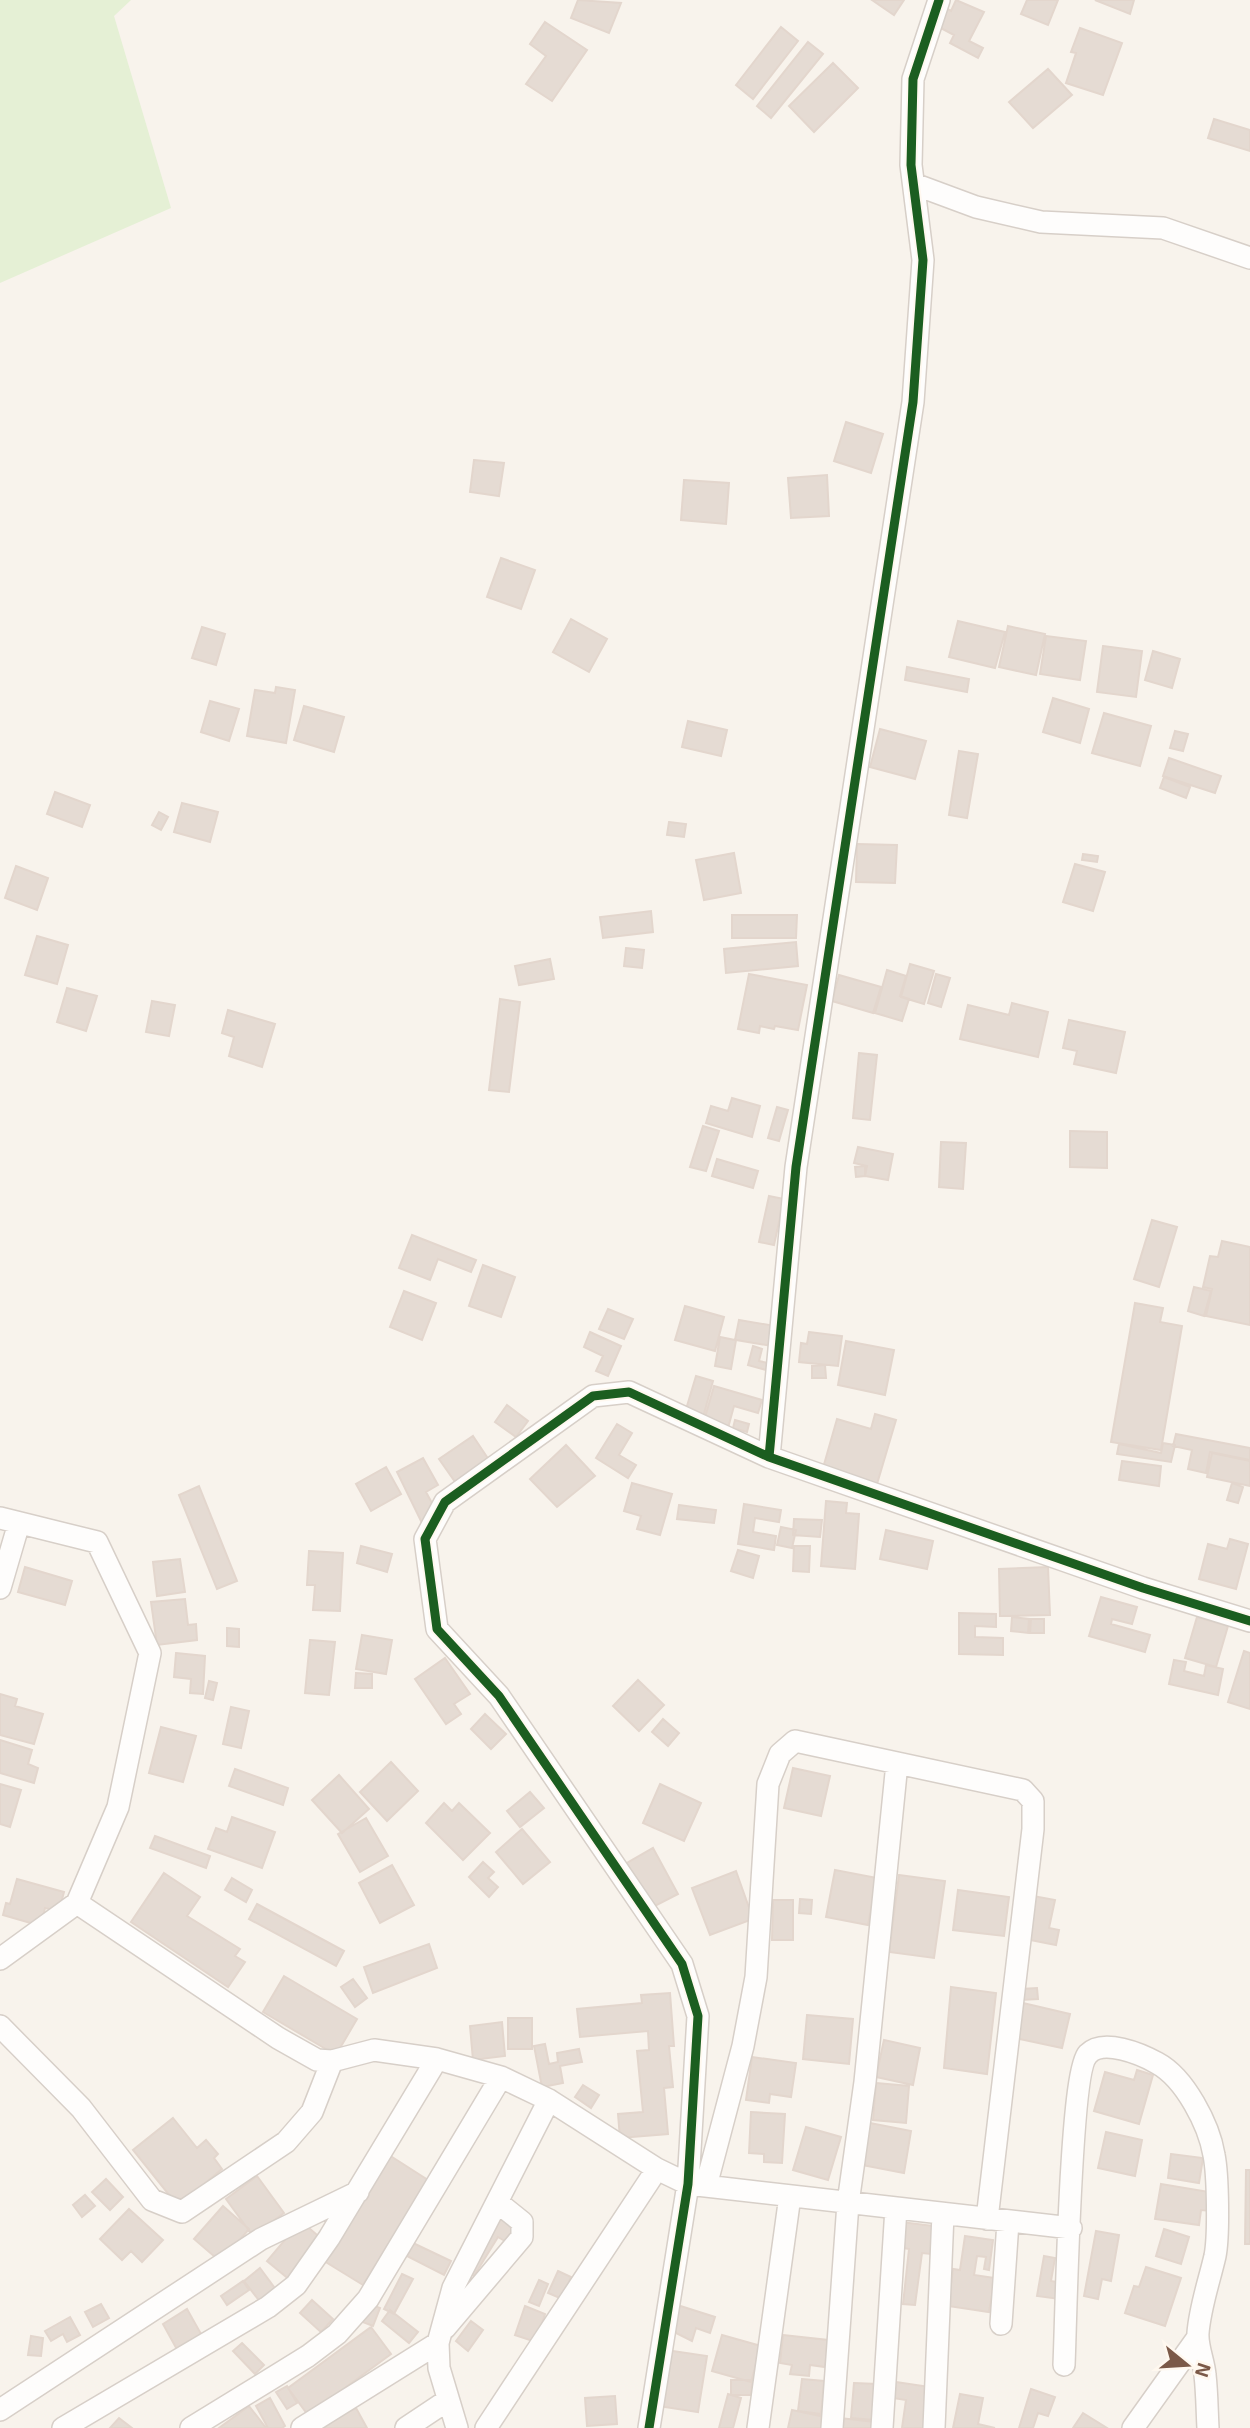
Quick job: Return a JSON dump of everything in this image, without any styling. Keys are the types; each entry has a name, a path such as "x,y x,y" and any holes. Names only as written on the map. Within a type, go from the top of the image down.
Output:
{"street":[{"path":"769,1457 796,1167 913,402 923,260 914,184 913,79 939,0"},
{"path":"914,184 976,207 1041,222 1163,229 1250,258"},
{"path":"697,2185 698,2016 682,1964 499,1696 437,1629 425,1539 445,1502 593,1396 629,1392 769,1457 1143,1588 1250,1621"},
{"path":"0,1588 10,1520 97,1542 150,1653 118,1807 77,1903 0,1958"},
{"path":"649,2428 697,2185 743,2046 756,1977 768,1784 780,1754 795,1741 1023,1790 1033,1801 1033,1829 987,2219"},
{"path":"832,2428 848,2203 865,2082 897,1763"},
{"path":"77,1903 278,2038 317,2060 332,2061 374,2050 437,2059 501,2077 549,2100 657,2169 697,2185 1071,2228"},
{"path":"0,2026 81,2108 152,2200 183,2212 286,2142 312,2112 332,2061"},
{"path":"1064,2365 1071,2228 1071,2167 1080,2071 1086,2055 1095,2048 1109,2047 1147,2057 1163,2066 1186,2092 1206,2124 1215,2157 1215,2252 1202,2305 1198,2337 1205,2375 1208,2428"},
{"path":"63,2428 268,2307 296,2285 358,2192 437,2059"},
{"path":"191,2428 308,2356 337,2334 368,2299 501,2077"},
{"path":"457,2428 439,2368 439,2338 459,2272 549,2100"},
{"path":"486,2428 657,2169"},
{"path":"0,2410 261,2239 358,2192"},
{"path":"758,2428 790,2196"},
{"path":"302,2428 439,2338 522,2237 522,2222 497,2202"},
{"path":"882,2428 895,2208"},
{"path":"934,2428 943,2214"},
{"path":"1001,2324 1009,2222"},
{"path":"1133,2428 1198,2337"},
{"path":"406,2428 448,2400"}],"green space":[{"path":"0,0 131,0 114,16 171,208 0,283"}],"building":[{"path":"578,0 621,3 609,33 571,18"},
{"path":"872,0 904,0 894,15"},
{"path":"956,0 984,12 969,41 983,48 978,58 950,43 954,35 937,26 946,8 951,11"},
{"path":"1027,0 1058,0 1048,25 1021,14"},
{"path":"1095,0 1134,0 1130,14"},
{"path":"545,22 587,50 552,101 526,84 546,56 530,44"},
{"path":"781,27 798,41 753,99 736,85"},
{"path":"1080,28 1122,43 1103,95 1066,83 1076,53 1071,52"},
{"path":"808,42 823,54 771,118 757,106"},
{"path":"833,63 858,88 814,132 789,106"},
{"path":"1048,69 1072,95 1033,128 1009,102"},
{"path":"1214,119 1250,130 1250,151 1208,138"},
{"path":"846,422 883,434 871,473 834,461"},
{"path":"474,460 504,463 499,496 470,492"},
{"path":"827,475 829,516 791,518 788,478"},
{"path":"684,480 729,483 726,524 681,520"},
{"path":"501,558 535,570 521,609 487,597"},
{"path":"571,619 607,639 589,672 553,652"},
{"path":"958,621 1005,632 995,668 949,657"},
{"path":"1008,626 1045,634 1036,675 999,667"},
{"path":"202,627 225,634 216,665 192,658"},
{"path":"1046,636 1086,641 1080,680 1040,674"},
{"path":"1103,646 1142,651 1136,697 1097,692"},
{"path":"1153,651 1180,659 1172,688 1145,680"},
{"path":"907,667 969,679 967,692 905,680"},
{"path":"276,687 295,690 286,743 247,736 255,690 275,693"},
{"path":"1053,698 1089,709 1080,743 1043,732"},
{"path":"210,701 239,709 229,741 201,732"},
{"path":"304,706 344,717 334,752 294,740"},
{"path":"1104,713 1151,726 1140,766 1092,753"},
{"path":"688,721 727,730 721,756 682,747"},
{"path":"880,729 926,741 915,779 870,767"},
{"path":"1175,731 1188,734 1183,751 1170,748"},
{"path":"959,751 978,754 967,818 949,815"},
{"path":"1169,758 1221,776 1215,793 1163,776"},
{"path":"1164,777 1190,787 1186,798 1160,788"},
{"path":"55,792 90,805 82,827 47,814"},
{"path":"182,803 218,812 210,842 174,832"},
{"path":"159,812 168,817 161,830 152,825"},
{"path":"669,822 686,824 684,837 667,835"},
{"path":"857,844 897,845 895,883 856,882"},
{"path":"734,853 741,893 704,900 696,860"},
{"path":"1083,854 1098,856 1097,862 1082,860"},
{"path":"1075,864 1105,872 1093,911 1063,902"},
{"path":"16,866 48,878 37,910 5,898"},
{"path":"651,911 653,932 603,938 600,917"},
{"path":"732,915 797,915 796,938 732,938"},
{"path":"37,936 68,945 57,984 25,975"},
{"path":"796,942 798,966 726,973 724,949"},
{"path":"626,948 644,950 642,968 624,966"},
{"path":"550,959 554,979 519,985 515,966"},
{"path":"910,964 934,971 924,1004 901,997"},
{"path":"887,970 906,976 900,996 909,999 902,1021 875,1013"},
{"path":"749,974 807,985 798,1030 760,1026 759,1033 738,1029"},
{"path":"936,974 950,978 941,1007 928,1003"},
{"path":"839,975 881,987 873,1013 832,1001"},
{"path":"67,988 97,996 86,1031 57,1022"},
{"path":"500,999 520,1002 509,1092 489,1090"},
{"path":"152,1001 175,1005 169,1036 146,1032"},
{"path":"1012,1003 1048,1012 1038,1057 960,1039 968,1005 1009,1015"},
{"path":"228,1010 275,1024 262,1067 229,1056 234,1037 222,1033"},
{"path":"1069,1020 1125,1032 1116,1073 1074,1064 1077,1051 1063,1048"},
{"path":"859,1053 877,1055 870,1120 853,1118"},
{"path":"732,1098 760,1106 752,1137 706,1123 711,1106 728,1111"},
{"path":"777,1107 788,1110 779,1141 768,1138"},
{"path":"703,1126 719,1131 706,1171 690,1167"},
{"path":"1070,1131 1107,1132 1107,1168 1070,1167"},
{"path":"941,1142 966,1143 963,1189 939,1187"},
{"path":"858,1147 893,1154 888,1180 865,1176 867,1166 854,1163"},
{"path":"717,1159 758,1171 753,1188 712,1176"},
{"path":"865,1166 865,1176 856,1177 855,1167"},
{"path":"769,1196 784,1199 774,1245 759,1242"},
{"path":"1152,1220 1177,1227 1159,1287 1134,1279"},
{"path":"412,1235 476,1260 471,1272 438,1259 430,1280 399,1268"},
{"path":"1222,1241 1250,1247 1250,1325 1206,1316 1212,1289 1203,1287 1210,1256 1218,1257"},
{"path":"483,1265 515,1277 501,1317 469,1306"},
{"path":"1194,1287 1211,1291 1204,1316 1188,1311"},
{"path":"404,1291 436,1303 422,1340 390,1327"},
{"path":"1135,1303 1163,1308 1160,1322 1182,1326 1161,1450 1111,1442"},
{"path":"685,1306 724,1317 715,1351 675,1340"},
{"path":"608,1309 633,1319 624,1339 599,1329"},
{"path":"739,1320 775,1326 772,1346 736,1340 731,1369 715,1366 720,1337 735,1340"},
{"path":"590,1332 621,1346 608,1376 596,1371 603,1356 584,1347"},
{"path":"809,1332 842,1336 838,1366 799,1362 801,1343 807,1344"},
{"path":"846,1341 894,1350 885,1395 838,1385"},
{"path":"753,1346 762,1349 759,1361 768,1363 766,1370 748,1365"},
{"path":"825,1365 826,1378 812,1378 812,1366"},
{"path":"696,1376 713,1381 702,1421 684,1416"},
{"path":"714,1386 762,1400 758,1413 734,1406 728,1428 704,1421"},
{"path":"507,1405 528,1421 516,1437 495,1422"},
{"path":"875,1414 896,1420 877,1484 823,1468 837,1419 871,1429"},
{"path":"735,1420 749,1424 747,1432 733,1428"},
{"path":"617,1424 632,1433 619,1455 636,1465 628,1478 596,1458"},
{"path":"1176,1434 1250,1448 1250,1460 1210,1452 1206,1473 1188,1469 1192,1450 1173,1446"},
{"path":"473,1436 491,1463 458,1486 439,1459"},
{"path":"1163,1443 1175,1445 1171,1462 1117,1454 1119,1444 1161,1453"},
{"path":"566,1445 595,1476 557,1507 530,1479"},
{"path":"1212,1453 1250,1461 1250,1486 1207,1477"},
{"path":"423,1458 438,1485 426,1492 438,1514 422,1523 397,1472"},
{"path":"1122,1461 1161,1466 1159,1486 1119,1480"},
{"path":"386,1467 401,1494 371,1511 356,1484"},
{"path":"632,1483 672,1494 660,1535 637,1529 641,1516 624,1511"},
{"path":"1232,1483 1243,1487 1238,1503 1227,1500"},
{"path":"199,1486 237,1581 217,1589 179,1495"},
{"path":"826,1501 847,1503 846,1513 859,1514 855,1569 821,1566"},
{"path":"744,1504 781,1510 779,1522 755,1518 753,1532 776,1536 774,1550 738,1544"},
{"path":"679,1505 716,1510 714,1523 677,1519"},
{"path":"794,1519 822,1520 820,1537 793,1535"},
{"path":"781,1527 796,1530 792,1548 777,1545"},
{"path":"886,1530 933,1541 927,1569 880,1559"},
{"path":"1230,1539 1248,1544 1236,1589 1199,1579 1208,1544 1227,1549"},
{"path":"361,1546 392,1554 387,1572 357,1563"},
{"path":"794,1546 810,1546 809,1572 793,1571"},
{"path":"738,1550 759,1556 753,1578 731,1571"},
{"path":"309,1551 343,1553 340,1611 313,1610 315,1585 307,1585"},
{"path":"180,1559 185,1592 157,1596 153,1562"},
{"path":"25,1567 72,1581 65,1605 18,1592"},
{"path":"1048,1567 1050,1615 1000,1616 999,1569"},
{"path":"1101,1597 1137,1607 1132,1624 1112,1619 1111,1624 1150,1635 1145,1652 1089,1636"},
{"path":"185,1599 188,1625 196,1624 197,1640 157,1645 151,1602"},
{"path":"959,1613 996,1614 996,1627 975,1626 975,1637 1003,1638 1003,1655 959,1654"},
{"path":"1012,1617 1029,1619 1028,1633 1011,1631"},
{"path":"1197,1617 1228,1626 1216,1667 1185,1658"},
{"path":"1031,1619 1044,1619 1044,1633 1030,1633"},
{"path":"227,1628 239,1629 239,1647 227,1646"},
{"path":"362,1635 392,1640 386,1674 356,1669"},
{"path":"310,1640 335,1642 329,1695 305,1693"},
{"path":"1244,1651 1250,1653 1250,1709 1228,1702"},
{"path":"176,1653 205,1656 203,1694 190,1693 191,1679 174,1677"},
{"path":"445,1658 470,1694 454,1704 461,1714 446,1724 415,1679"},
{"path":"1174,1660 1186,1662 1184,1671 1204,1676 1206,1665 1223,1669 1218,1695 1169,1684"},
{"path":"356,1673 372,1674 372,1688 355,1688"},
{"path":"638,1680 664,1705 639,1731 613,1706"},
{"path":"209,1681 217,1683 213,1700 205,1698"},
{"path":"0,1694 17,1699 15,1706 43,1714 34,1744 0,1735"},
{"path":"231,1707 249,1711 241,1748 223,1744"},
{"path":"485,1714 506,1734 491,1749 471,1729"},
{"path":"663,1719 679,1733 668,1746 652,1732"},
{"path":"161,1727 196,1736 183,1782 149,1773"},
{"path":"0,1740 32,1750 28,1764 38,1768 34,1783 0,1773"},
{"path":"391,1762 418,1791 387,1821 360,1792"},
{"path":"793,1768 830,1776 821,1816 784,1808"},
{"path":"235,1769 288,1788 283,1805 229,1786"},
{"path":"339,1775 369,1809 342,1833 312,1800"},
{"path":"0,1784 21,1790 10,1827 0,1824"},
{"path":"660,1784 701,1803 684,1841 643,1823"},
{"path":"530,1792 544,1808 520,1827 507,1811"},
{"path":"444,1803 452,1811 459,1803 490,1833 463,1860 426,1823"},
{"path":"232,1817 275,1832 262,1868 208,1849 216,1828 227,1832"},
{"path":"366,1818 388,1856 360,1872 338,1834"},
{"path":"522,1829 550,1862 523,1884 496,1852"},
{"path":"155,1836 210,1856 206,1868 150,1848"},
{"path":"653,1848 678,1894 651,1908 627,1863"},
{"path":"483,1862 494,1872 488,1878 498,1887 489,1897 469,1877"},
{"path":"392,1865 414,1905 380,1923 359,1883"},
{"path":"835,1870 877,1878 868,1925 826,1917"},
{"path":"736,1871 753,1919 710,1935 692,1888"},
{"path":"164,1873 200,1897 187,1916 240,1949 235,1956 245,1962 228,1987 131,1922"},
{"path":"899,1875 945,1881 934,1958 889,1952"},
{"path":"232,1878 252,1890 246,1902 225,1890"},
{"path":"17,1879 64,1892 59,1911 45,1908 41,1926 3,1915 6,1903 10,1904"},
{"path":"958,1890 1009,1897 1004,1936 953,1930"},
{"path":"1033,1896 1055,1900 1049,1928 1059,1930 1056,1945 1025,1939"},
{"path":"800,1899 812,1900 811,1914 799,1913"},
{"path":"773,1900 793,1900 793,1940 772,1940"},
{"path":"257,1904 344,1951 336,1966 249,1919"},
{"path":"429,1944 437,1968 373,1993 364,1967"},
{"path":"284,1976 357,2019 336,2055 263,2012"},
{"path":"353,1979 367,1998 355,2007 341,1987"},
{"path":"951,1987 996,1993 987,2074 944,2068"},
{"path":"1037,1988 1038,1999 1021,2000 1021,1989"},
{"path":"670,1993 674,2046 669,2046 673,2087 664,2088 668,2134 620,2138 618,2114 643,2112 637,2051 649,2050 648,2031 580,2037 577,2009 642,2003 641,1995"},
{"path":"1023,2003 1070,2014 1062,2048 1015,2038"},
{"path":"807,2015 853,2019 849,2064 803,2059"},
{"path":"508,2018 532,2018 532,2049 508,2049"},
{"path":"502,2022 505,2056 473,2060 470,2026"},
{"path":"884,2040 920,2048 913,2085 876,2077"},
{"path":"545,2044 549,2064 558,2062 557,2053 579,2049 582,2062 560,2066 563,2083 542,2087 534,2046"},
{"path":"752,2057 796,2063 791,2097 770,2094 769,2103 746,2100"},
{"path":"1137,2070 1153,2075 1139,2124 1094,2111 1105,2072 1134,2080"},
{"path":"876,2083 909,2086 906,2123 873,2120"},
{"path":"583,2085 599,2095 591,2108 575,2097"},
{"path":"751,2112 785,2114 782,2163 764,2162 764,2154 749,2153"},
{"path":"173,2118 197,2148 206,2140 218,2154 214,2158 222,2169 178,2206 133,2150"},
{"path":"870,2123 911,2131 904,2173 862,2165"},
{"path":"806,2127 841,2137 828,2180 793,2170"},
{"path":"1106,2132 1142,2140 1135,2176 1098,2168"},
{"path":"1171,2154 1203,2158 1199,2183 1168,2178"},
{"path":"389,2155 428,2180 363,2285 324,2261"},
{"path":"1246,2170 1250,2170 1250,2244 1245,2244"},
{"path":"257,2176 284,2213 253,2236 226,2199"},
{"path":"106,2179 123,2197 110,2210 92,2192"},
{"path":"1161,2184 1215,2193 1211,2211 1201,2210 1199,2225 1155,2219"},
{"path":"85,2195 95,2206 82,2217 73,2205"},
{"path":"223,2206 249,2229 221,2262 194,2239"},
{"path":"129,2209 163,2240 142,2262 131,2251 122,2260 100,2239"},
{"path":"496,2215 517,2229 508,2243 498,2237 474,2276 462,2269"},
{"path":"301,2221 324,2241 290,2280 267,2261"},
{"path":"901,2222 934,2226 931,2254 922,2253 915,2305 903,2304 909,2249 898,2247"},
{"path":"1164,2229 1189,2237 1181,2264 1156,2256"},
{"path":"1096,2231 1119,2235 1111,2281 1102,2279 1098,2299 1084,2296"},
{"path":"965,2236 993,2240 989,2270 984,2269 986,2257 977,2256 974,2275 995,2278 989,2312 948,2306 953,2269 960,2270"},
{"path":"413,2243 451,2261 444,2275 407,2256"},
{"path":"1044,2256 1055,2258 1051,2281 1062,2283 1059,2299 1037,2296"},
{"path":"1146,2267 1181,2278 1165,2326 1125,2313 1134,2286 1139,2287"},
{"path":"260,2268 277,2291 261,2303 244,2281"},
{"path":"558,2271 571,2277 562,2299 548,2293"},
{"path":"402,2274 413,2279 394,2314 384,2309"},
{"path":"539,2280 548,2284 539,2306 529,2302"},
{"path":"243,2281 249,2290 227,2305 221,2296"},
{"path":"312,2300 333,2319 321,2332 300,2313"},
{"path":"367,2303 380,2308 373,2326 360,2321"},
{"path":"671,2303 715,2317 710,2333 696,2328 692,2341 664,2327"},
{"path":"101,2304 109,2318 93,2327 85,2312"},
{"path":"525,2306 545,2314 536,2342 515,2335"},
{"path":"187,2309 205,2341 180,2355 163,2324"},
{"path":"390,2310 418,2332 409,2343 382,2321"},
{"path":"70,2317 80,2335 67,2342 63,2334 51,2341 45,2331"},
{"path":"471,2321 483,2330 468,2351 456,2341"},
{"path":"371,2327 391,2354 308,2415 288,2388"},
{"path":"722,2335 761,2346 751,2382 712,2371"},
{"path":"783,2335 828,2340 825,2367 810,2365 809,2376 790,2374 792,2365 780,2363"},
{"path":"31,2336 43,2338 41,2356 28,2355"},
{"path":"242,2343 264,2365 255,2374 233,2351"},
{"path":"666,2350 707,2356 698,2412 658,2406"},
{"path":"802,2379 824,2381 821,2414 798,2411"},
{"path":"731,2380 752,2380 751,2395 731,2395"},
{"path":"896,2382 930,2387 923,2428 902,2428 906,2400 893,2398"},
{"path":"854,2383 877,2384 874,2420 851,2418"},
{"path":"287,2386 297,2403 287,2409 276,2392"},
{"path":"1031,2389 1055,2397 1048,2416 1038,2413 1033,2428 1019,2428"},
{"path":"728,2394 741,2398 733,2428 719,2428"},
{"path":"960,2394 983,2398 978,2424 995,2428 953,2428"},
{"path":"615,2396 617,2424 587,2426 585,2398"},
{"path":"270,2398 285,2426 282,2428 268,2428 256,2406"},
{"path":"249,2406 266,2428 219,2428"},
{"path":"356,2408 367,2428 322,2427"},
{"path":"792,2410 825,2417 823,2428 788,2428"},
{"path":"1083,2413 1107,2428 1073,2428"},
{"path":"119,2418 132,2428 110,2428"},
{"path":"840,2418 875,2422 874,2428 839,2428"}],"cycle path":[{"path":"939,0 913,79 911,165 923,260 913,402 796,1167 769,1457 1143,1588 1250,1621"},
{"path":"649,2428 688,2184 698,2016 682,1964 499,1696 437,1629 425,1539 445,1502 593,1396 629,1392 769,1457"}]}
